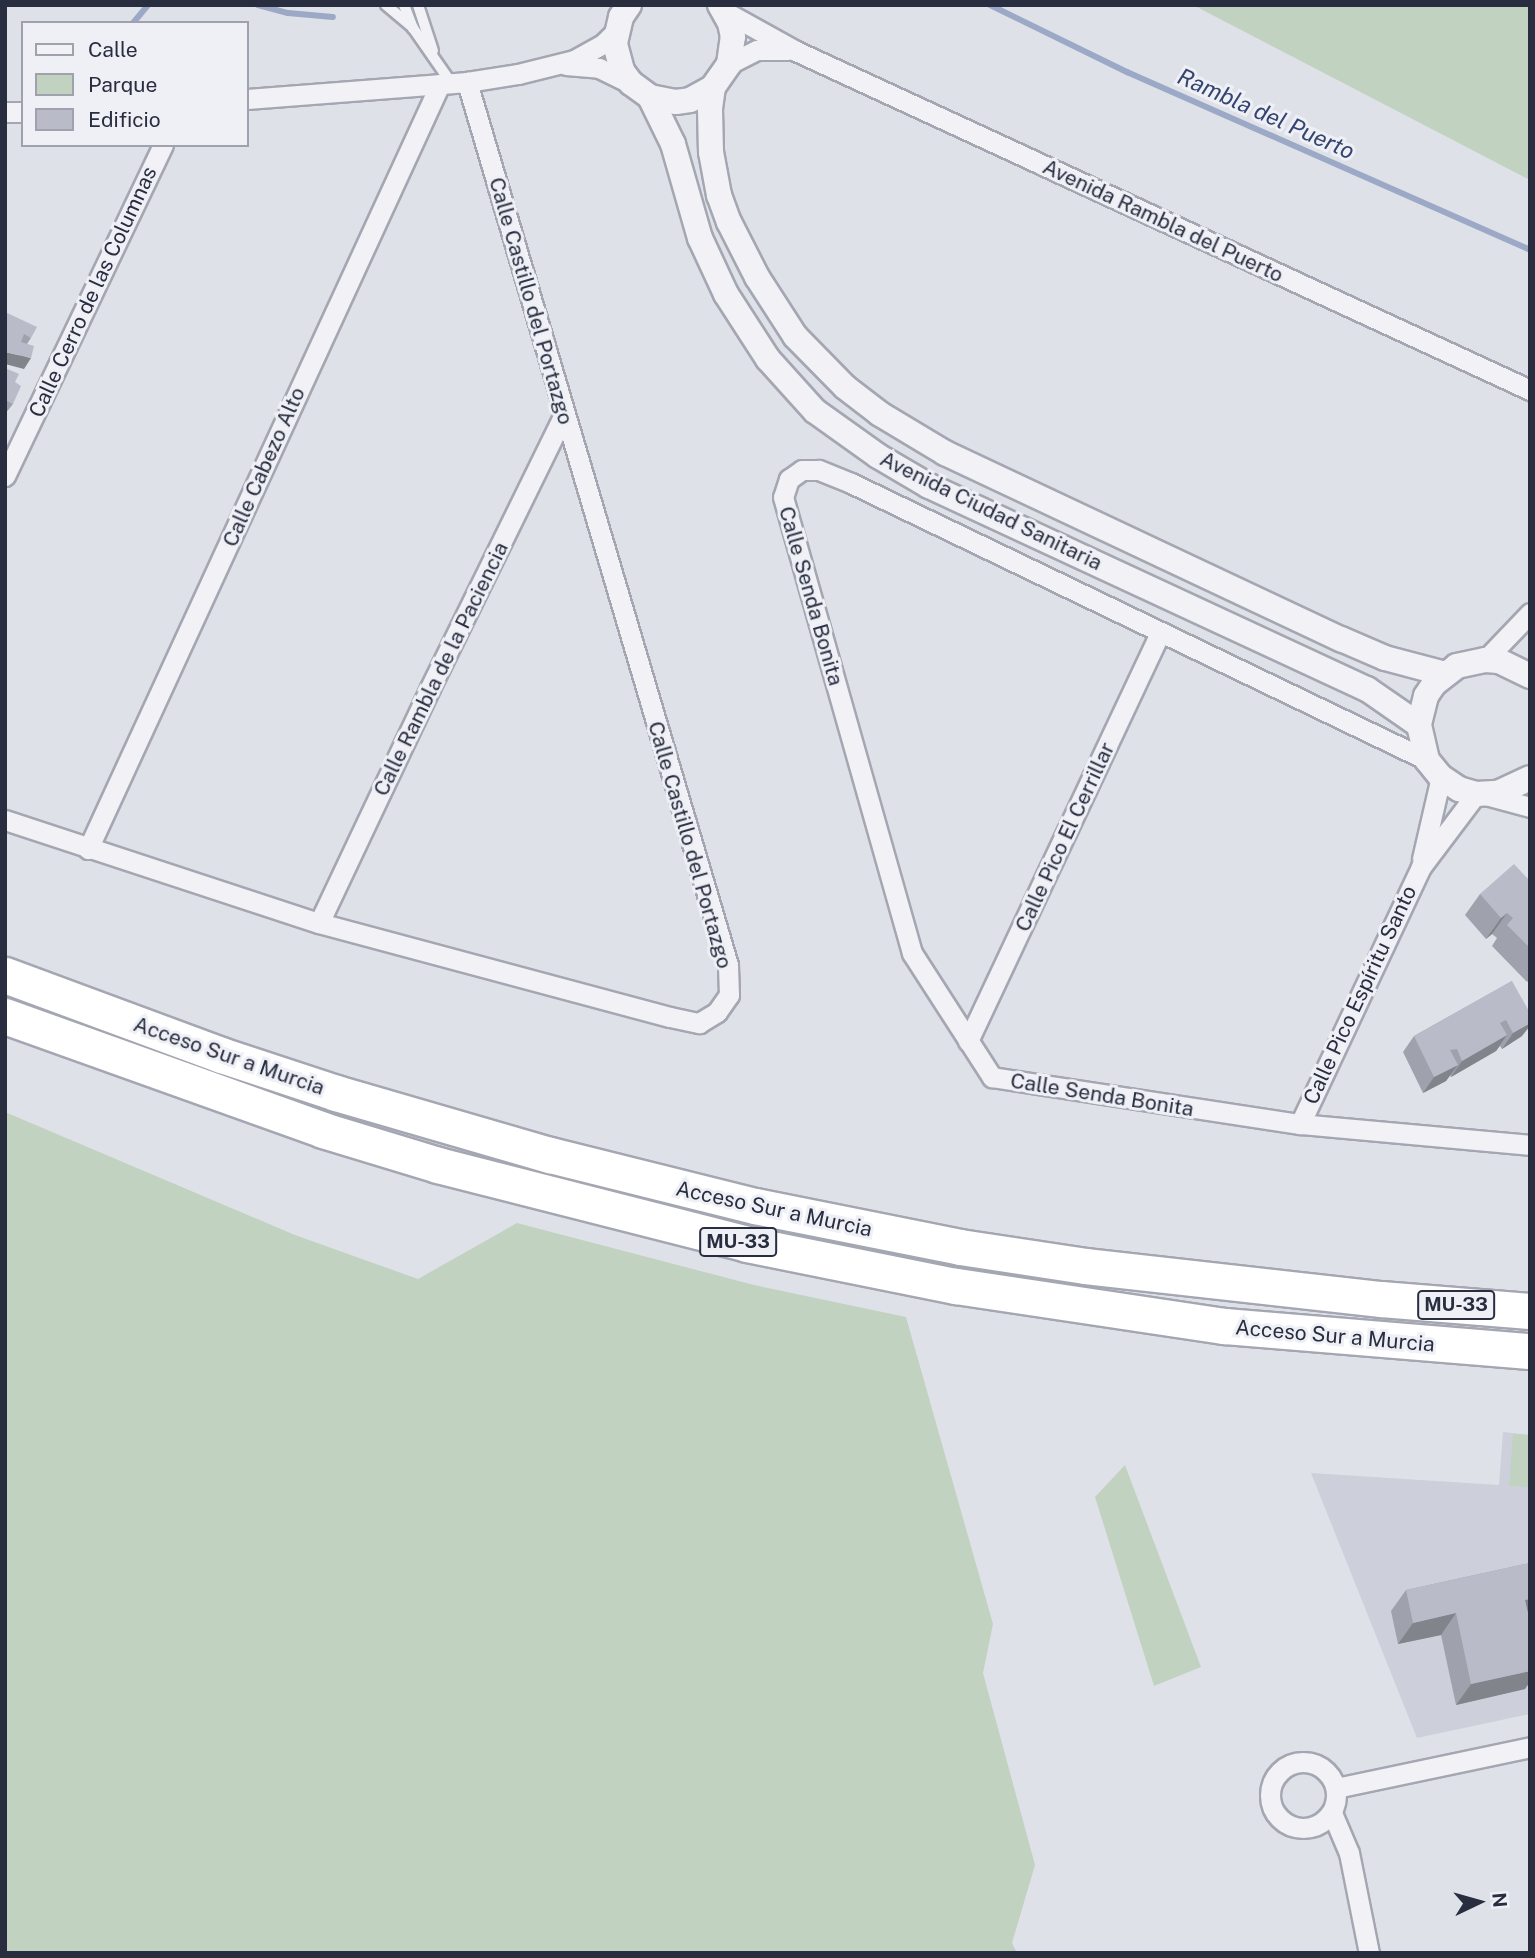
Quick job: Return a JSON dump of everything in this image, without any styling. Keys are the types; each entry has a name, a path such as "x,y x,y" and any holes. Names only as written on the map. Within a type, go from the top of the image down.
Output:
{"highway":[{"name":"Acceso Sur a Murcia","path":"5,975 221,1055 336,1093 550,1155 730,1200 948,1245 1085,1266 1381,1299 1530,1311"},
{"name":"Acceso Sur a Murcia","path":"5,1016 210,1092 438,1165 760,1247 956,1286 1224,1325 1519,1353"},
{"path":"1381,1299 1492,1286 1530,1287"}],"street":[{"path":"562,65 596,49 617,30 628,6"},
{"path":"248,99 453,83 562,65 599,68 640,90 676,102 702,95 713,88 729,64 733,37 722,8"},
{"name":"Avenida Rambla del Puerto","path":"722,8 796,51 1530,390"},
{"name":"Avenida Ciudad Sanitaria","path":"617,30 617,58 673,144 700,238 726,294 768,359 816,411 878,456 929,485 1367,689 1419,725"},
{"name":"Avenida Rambla del Puerto","path":"729,64 757,50 796,51"},
{"name":"Calle Castillo del Portazgo","path":"5,820 319,923 699,1023 717,1012 730,995 727,965 564,415 453,83"},
{"name":"Calle Cabezo Alto","path":"88,849 453,83"},
{"name":"Avenida Ciudad Sanitaria","path":"713,88 710,109 711,152 719,195 729,222 757,277 794,337 845,387 880,414 945,453 1341,639 1385,658 1445,674"},
{"name":"Calle Cerro de las Columnas","path":"5,476 162,147"},
{"name":"Calle Rambla de la Paciencia","path":"319,923 430,688 564,415"},
{"name":"Calle Senda Bonita","path":"1160,633 851,483 818,470 802,470 789,479 783,497 912,953 992,1077 1013,1083 1300,1124 1530,1145"},
{"path":"1485,660 1530,612"},
{"path":"1160,633 1434,769 1459,789 1530,807"},
{"name":"Calle Pico El Cerrillar","path":"968,1041 1160,633"},
{"path":"1434,769 1419,725 1426,696 1445,674 1457,666 1485,660 1513,666 1530,676"},
{"name":"Calle Pico Espíritu Santo","path":"1421,867 1434,769"},
{"path":"1481,794 1511,790 1530,778"},
{"name":"Calle Pico Espíritu Santo","path":"1300,1124 1421,867 1481,794"},
{"path":"1336,1788 1530,1746"},
{"path":"1332,1813 1322,1822 1297,1828 1285,1823 1276,1814 1271,1802 1270,1789 1275,1777 1296,1762 1322,1767 1331,1776 1336,1788 1332,1813 1349,1853 1369,1953"}],"lane":[{"path":"386,5 413,28"},
{"path":"404,5 413,28 453,83"},
{"path":"418,5 436,61"}],"shaded area":[{"path":"1503,1432 1530,1435 1530,1714 1417,1738 1311,1473 1499,1485"}],"green space":[{"path":"1193,5 1530,5 1530,180"},
{"path":"5,1112 295,1235 418,1279 517,1223 754,1285 906,1317 993,1624 983,1673 1035,1865 1012,1943 1017,1953 5,1953"},
{"path":"1513,1434 1530,1435 1530,1487 1509,1486"},
{"path":"1125,1465 1201,1667 1154,1686 1095,1497"}],"building":[{"path":"5,312 37,327 31,338 24,334 21,342 34,346 31,358 5,352"},
{"path":"5,368 19,374 15,382 21,386 13,404 5,400"},
{"path":"1514,864 1530,881 1530,948 1507,925 1513,918 1507,913 1501,918 1480,894"},
{"path":"1512,981 1530,1013 1530,1023 1513,1033 1506,1020 1500,1023 1507,1035 1462,1061 1457,1049 1450,1050 1458,1065 1434,1077 1414,1036"},
{"path":"1530,1563 1530,1599 1525,1600 1530,1622 1530,1671 1471,1684 1456,1613 1413,1623 1406,1590"}],"waterway":[{"path":"135,21 148,5"},
{"path":"258,5 288,13 333,17"},
{"name":"Rambla del Puerto","path":"990,5 1127,72 1530,250"}]}
